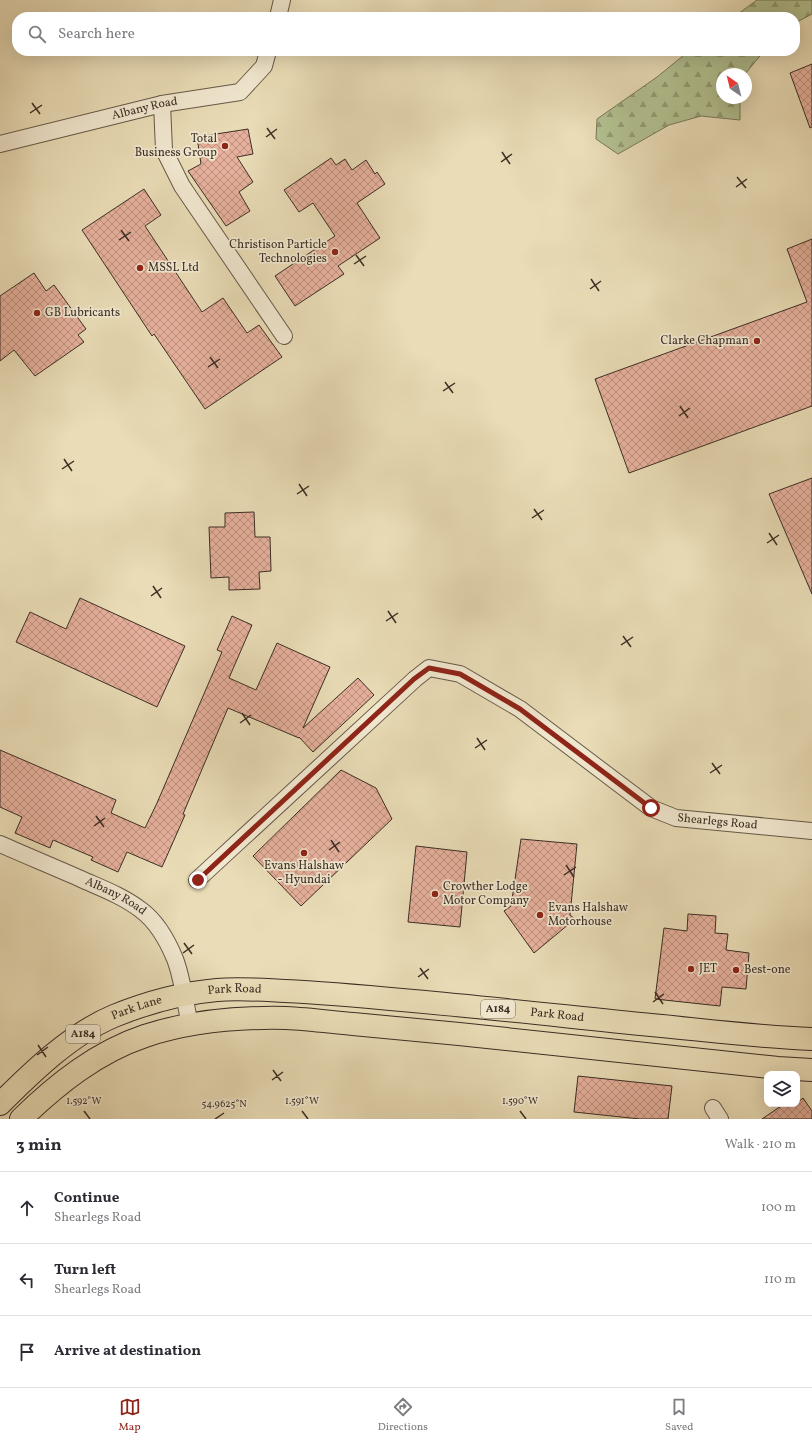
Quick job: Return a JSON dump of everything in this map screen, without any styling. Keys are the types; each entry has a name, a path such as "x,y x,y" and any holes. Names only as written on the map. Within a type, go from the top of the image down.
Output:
{"highway":[{"name":"Park Road","path":"184,995 218,990 322,993 742,1034 812,1039"},
{"name":"Park Lane","path":"0,1104 25,1079 86,1032 120,1014 154,1002 184,995"},
{"name":"A184","path":"21,1119 63,1082 96,1058 123,1044 146,1036 190,1025 233,1019 288,1018 778,1068 812,1070"}],"street":[{"path":"279,12 282,0"},
{"name":"Albany Road","path":"0,144 162,104 240,92 264,66 267,56"},
{"path":"162,104 164,150 182,186 284,336"},
{"name":"Shearlegs Road","path":"198,880 414,679 429,668 460,674 520,709 651,808 676,818 812,831"},
{"name":"Albany Road","path":"0,844 100,887 142,910 161,934 175,959 190,1025"}],"green space":[{"path":"757,0 812,0 812,14 800,20 800,12 741,12"},
{"path":"683,56 760,56 750,68 716,68 716,104 740,104 740,120 701,116 669,125 618,154 596,139 597,119 657,77"}],"building":[{"path":"812,64 812,127 810,128 790,73"},
{"path":"248,129 253,154 237,157 253,182 239,192 250,211 226,226 188,171 201,164 197,137"},
{"path":"331,158 336,165 345,159 352,170 366,160 375,174 377,172 385,184 357,203 380,238 338,266 344,274 295,306 275,276 335,236 313,203 299,212 284,190"},
{"path":"144,189 161,215 145,226 202,312 223,298 247,333 259,325 282,357 205,409 154,334 152,336 82,230"},
{"name":"Clarke Chapman","path":"812,239 812,406 629,473 595,379 807,302 787,249"},
{"name":"GB Lubricants","path":"34,273 46,291 54,285 86,329 78,335 84,342 35,376 14,350 0,361 0,296"},
{"path":"812,478 812,594 769,494"},
{"path":"254,512 255,537 270,537 271,571 259,572 260,589 229,590 229,577 211,578 209,527 225,527 225,513"},
{"path":"80,598 185,646 157,707 16,642 30,612 66,629"},
{"path":"232,616 252,625 229,678 256,690 277,643 330,667 303,728 358,678 374,695 313,752 299,737 228,708 183,814 185,815 162,867 127,852 118,872 91,860 93,857 53,840 50,848 15,833 22,817 0,807 0,750 116,800 111,813 145,828 222,652 217,650"},
{"path":"341,770 376,788 392,819 301,906 253,856"},
{"path":"521,839 577,844 570,915 575,919 534,953 504,911 511,906"},
{"path":"416,846 467,852 460,927 408,922"},
{"name":"JET","path":"688,914 716,916 715,933 728,934 726,950 749,953 746,989 722,987 720,1006 655,999 664,928 687,931"},
{"path":"578,1076 672,1086 668,1119 640,1119 574,1112"},
{"path":"803,1098 812,1111 812,1119 762,1119 780,1107 800,1107 800,1100"}],"place":[{"name":"Total Business Group","path":"225,146"},
{"name":"Christison Particle Technologies","path":"335,252"},
{"name":"MSSL Ltd","path":"140,268"},
{"name":"GB Lubricants","path":"37,313"},
{"name":"Clarke Chapman","path":"757,341"},
{"name":"Evans Halshaw - Hyundai","path":"304,853"},
{"name":"Crowther Lodge Motor Company","path":"435,894"},
{"name":"Evans Halshaw Motorhouse","path":"540,915"},
{"name":"JET","path":"691,969"},
{"name":"Best-one","path":"736,970"}],"route":[{"path":"198,880 414,679 429,668 460,674 520,709 651,808"}]}
